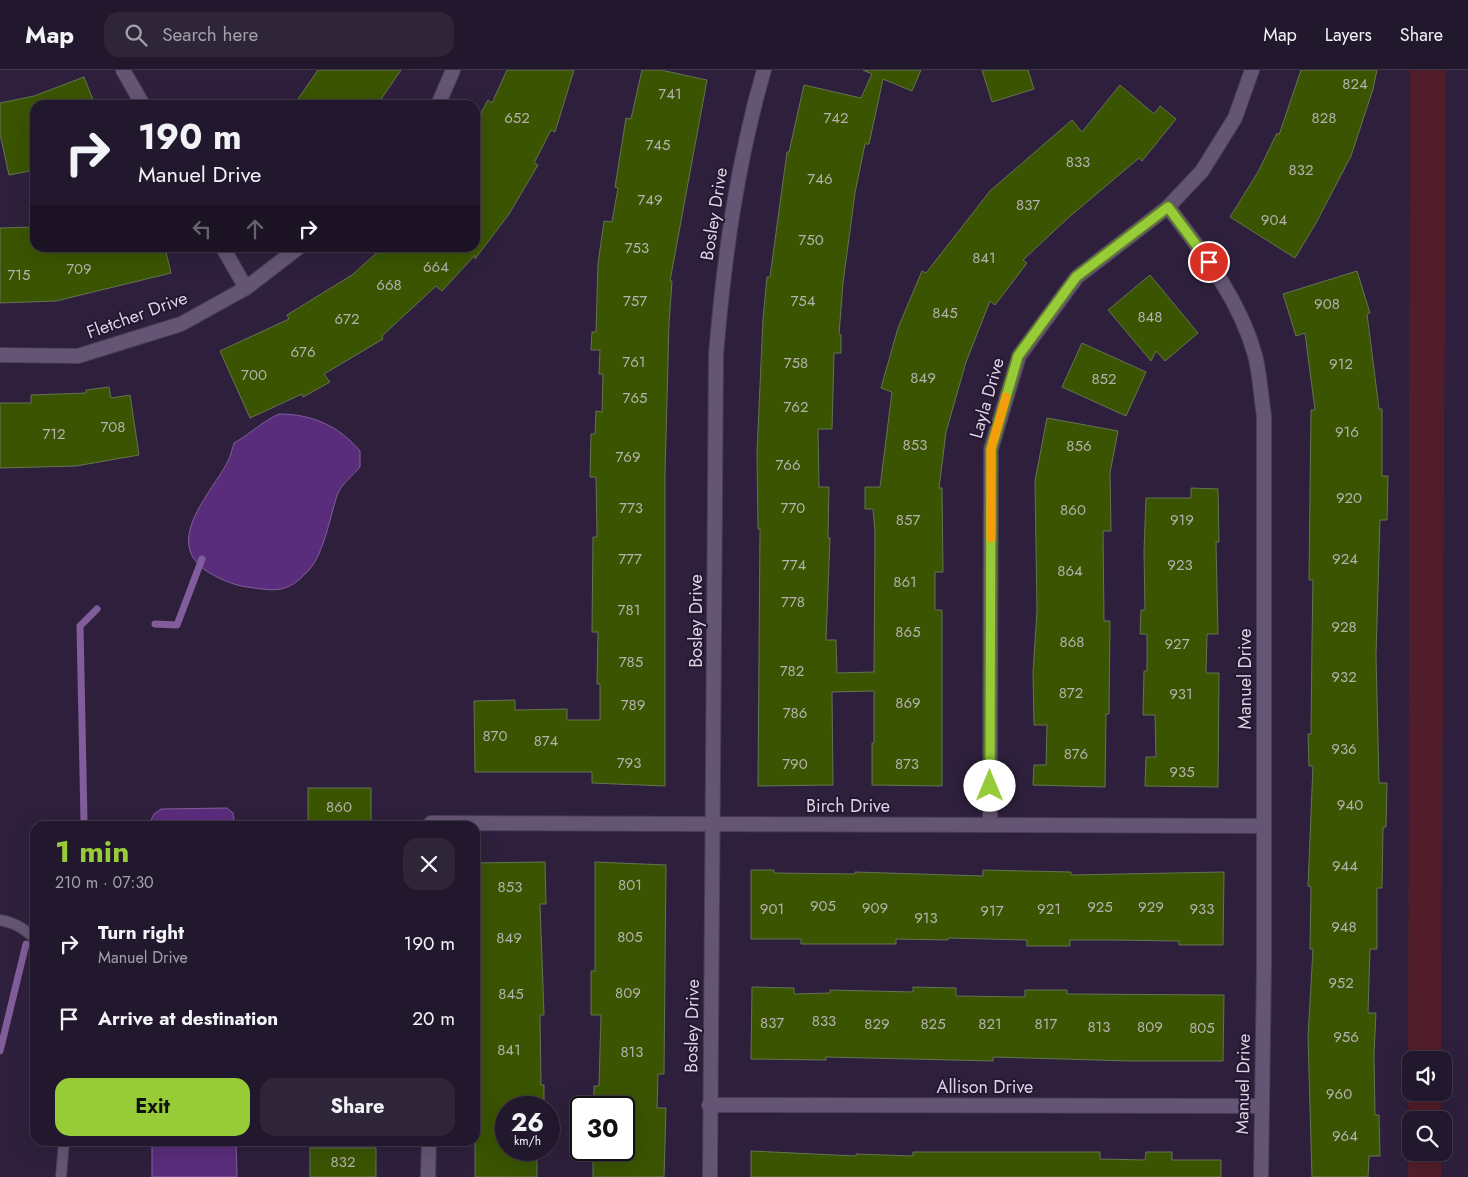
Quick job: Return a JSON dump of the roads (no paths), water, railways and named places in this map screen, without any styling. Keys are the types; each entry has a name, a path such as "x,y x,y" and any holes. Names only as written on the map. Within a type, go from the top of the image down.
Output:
{"street":[{"path":"123,70 140,100"},
{"path":"440,100 453,70"},
{"name":"Bosley Drive","path":"710,1177 709,1105 714,824 716,355 724,261 754,106 764,70"},
{"name":"Layla Drive","path":"990,825 991,449 1018,356 1076,277 1168,207 1202,171 1235,118 1252,70"},
{"name":"Manuel Drive","path":"1168,207 1201,250 1234,300 1255,356 1264,416 1264,826 1261,1177"},
{"path":"225,252 246,288"},
{"name":"Fletcher Drive","path":"0,355 78,356 181,324 246,288 293,252"},
{"name":"Birch Drive","path":"480,825 1264,826"},
{"name":"Allison Drive","path":"709,1105 1261,1106"},
{"path":"428,1146 428,1177"}],"lane":[{"path":"0,920 14,922 30,934"},
{"path":"61,1177 64,1146"}],"waterway":[{"path":"155,624 177,625 202,559"},
{"path":"84,821 80,626 97,609"},
{"path":"0,1051 26,944"}]}
